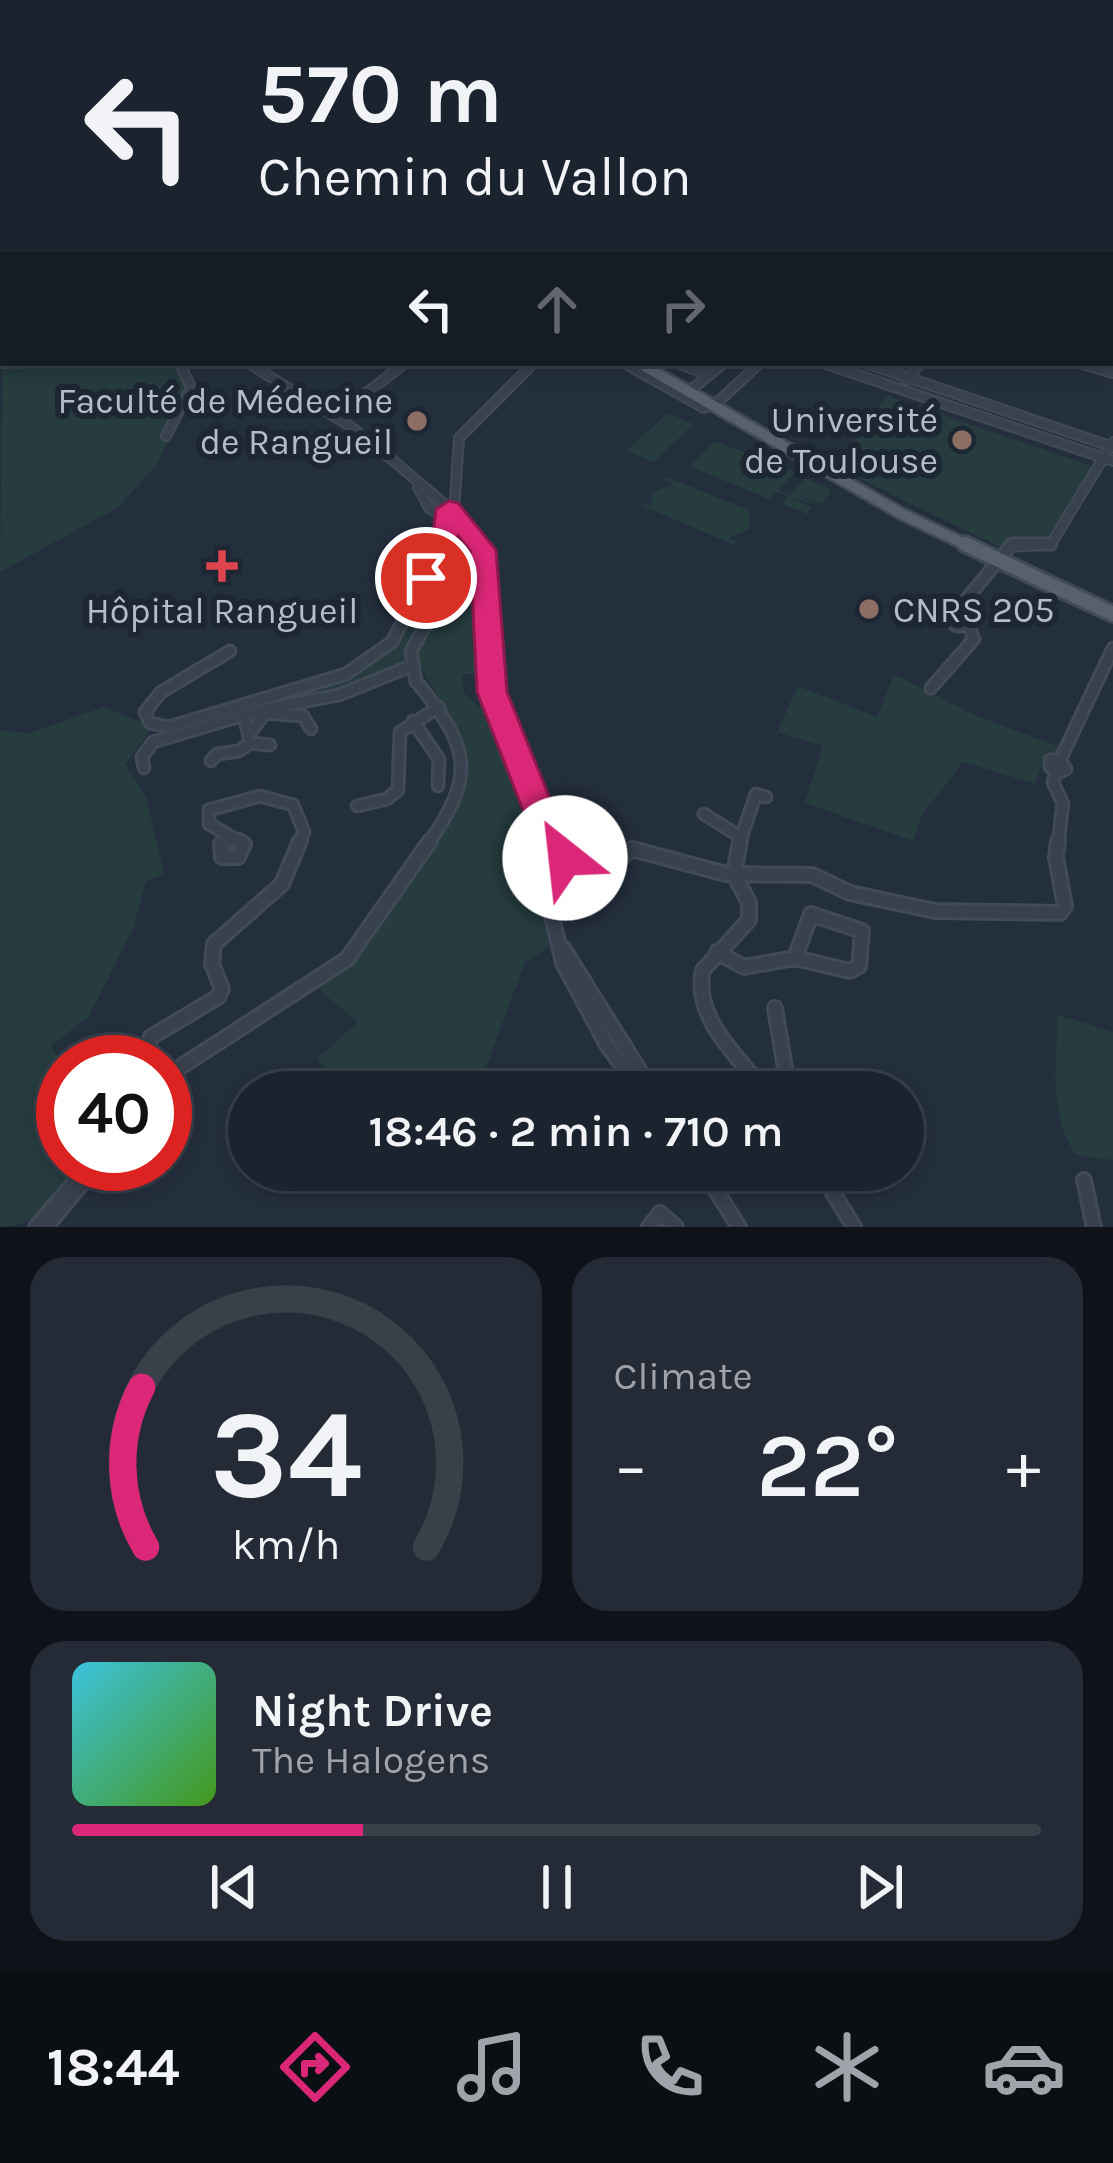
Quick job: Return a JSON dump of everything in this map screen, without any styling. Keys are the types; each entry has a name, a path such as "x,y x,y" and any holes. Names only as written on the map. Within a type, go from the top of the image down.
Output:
{"main road":[{"path":"638,366 714,404 850,486"},
{"path":"714,404 850,486 1113,612"}],"street":[{"path":"166,436 191,388 181,366"},
{"path":"253,366 336,417 396,462 421,488 429,508 467,527 484,555 492,692 545,836 544,873 555,932 579,996 628,1071"},
{"path":"336,417 401,366"},
{"path":"230,651 211,668 151,699 146,712 150,723 169,727 346,674 392,642 426,589 452,516 462,433 531,366"},
{"path":"654,366 714,404 724,366"},
{"path":"685,366 723,380"},
{"path":"695,388 753,366"},
{"path":"832,366 1111,451"},
{"path":"874,366 1111,451"},
{"path":"898,388 918,366"},
{"path":"931,688 974,639 963,618 998,559 1016,543 1051,544 1111,451"},
{"path":"421,488 453,483"},
{"path":"192,1057 322,979 362,943 458,797 463,772 453,736 411,666 415,639 428,621 426,589"},
{"path":"544,857 565,866 606,869 632,850 734,874 812,875 850,893 934,910 1060,913 1065,906 1056,857 1063,804 1053,782 1113,648"},
{"path":"144,768 142,757 153,742 244,714 339,695 411,666"},
{"path":"357,806 387,800 398,790 402,776 398,737 413,721 437,708"},
{"path":"211,761 217,754 244,755 265,713 303,716 311,729"},
{"path":"244,714 250,738"},
{"path":"413,721 439,759 438,786"},
{"path":"250,738 270,745"},
{"path":"750,1071 709,1016 701,972 750,920 748,902 734,874 756,794 766,797"},
{"path":"154,1035 218,997 222,989 212,964 214,944 282,884 304,832 293,805 272,796 215,806 206,820 220,838 220,855 234,859 244,847 236,838 220,838"},
{"path":"534,803 565,866"},
{"path":"704,814 742,838"},
{"path":"544,873 565,866"},
{"path":"550,892 565,866"},
{"path":"717,952 744,967 795,958 856,970 862,932 811,914 795,958"},
{"path":"555,932 640,1071"},
{"path":"775,1008 786,1071"},
{"path":"1084,1180 1094,1227"},
{"path":"36,1227 69,1191"},
{"path":"46,1227 73,1191"},
{"path":"718,1191 739,1227"},
{"path":"832,1191 854,1227"},
{"path":"649,1227 660,1213 676,1227"}],"green space":[{"path":"2,366 184,366 195,384 156,466 117,508 0,572"},
{"path":"889,395 1092,466 1045,542 1014,539 1000,547 830,464 861,434 872,435 877,410"},
{"path":"668,413 693,424 689,429 675,424 688,430 653,462 626,451"},
{"path":"715,441 795,472 779,490 790,495 805,478 832,490 821,504 795,494 819,505 792,498 812,508 807,514 782,504 787,496 776,492 769,499 689,466"},
{"path":"664,479 749,510 749,529 730,538 734,545 638,504 651,505 652,493 672,484"},
{"path":"480,597 485,674 461,674 464,693 478,706 495,709 527,786 537,826 531,863 538,874 549,947 525,962 485,1071 329,1071 316,1059 358,1022 314,986 354,959 458,805 468,774 445,710 414,654 435,601"},
{"path":"423,598 426,616 403,662 332,693 258,704 354,673 389,645"},
{"path":"894,674 974,715 1060,747 1055,754 1047,750 1035,784 963,762 922,815 913,841 805,803 823,746 777,732 798,686 877,717"},
{"path":"104,707 153,727 125,764 146,796 164,874 146,881 133,929 88,1018 65,1035 36,1035 36,1191 59,1191 26,1222 0,1227 0,730 29,733"},
{"path":"1058,1015 1113,1032 1113,1160 1076,1155 1067,1139 1057,1105"}],"place":[{"name":"Faculté de Médecine de Rangueil","path":"417,421"},
{"name":"Université de Toulouse","path":"962,440"},
{"name":"Hôpital Rangueil","path":"222,566"},
{"name":"CNRS 205","path":"869,609"}],"route":[{"path":"426,578 445,542 449,509 483,550 492,692 552,844 565,858"}]}
